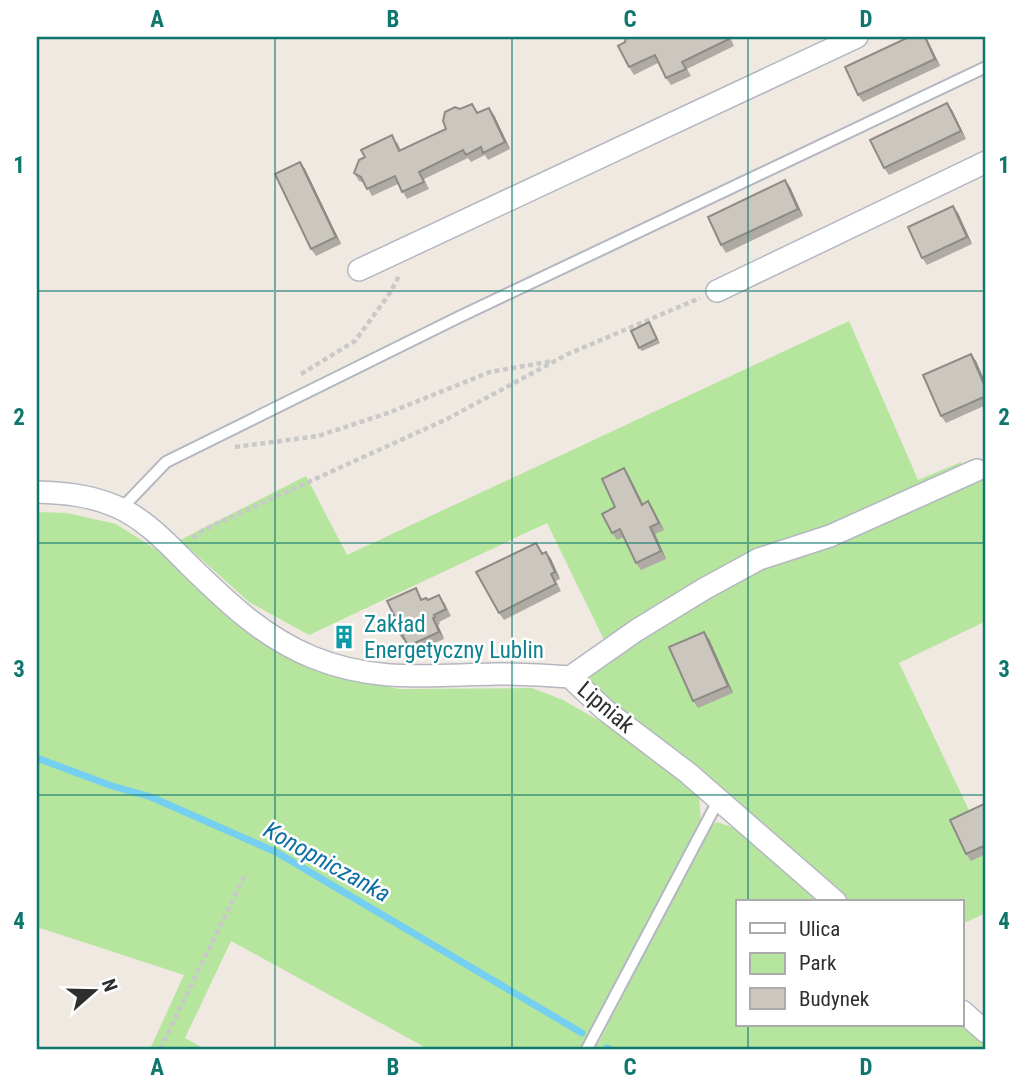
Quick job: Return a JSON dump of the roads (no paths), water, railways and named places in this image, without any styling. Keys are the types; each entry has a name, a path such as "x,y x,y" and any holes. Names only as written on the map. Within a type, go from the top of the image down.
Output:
{"street":[{"path":"359,270 857,37"},
{"path":"717,291 986,162"},
{"path":"570,677 637,630 759,559 830,536 982,468"},
{"name":"Lipniak","path":"37,492 79,494 121,509 144,523 245,619 279,642 313,658 353,670 395,677 498,674 570,677 605,710 719,799 834,900"},
{"path":"964,1013 986,1032"}],"lane":[{"path":"121,509 166,462 460,317 986,67"},
{"path":"587,1049 719,799"}],"waterway":[{"name":"Konopniczanka","path":"37,758 112,786 151,797 276,852 582,1033"}],"place":[{"name":"Zakład Energetyczny Lublin","path":"344,637"}]}
